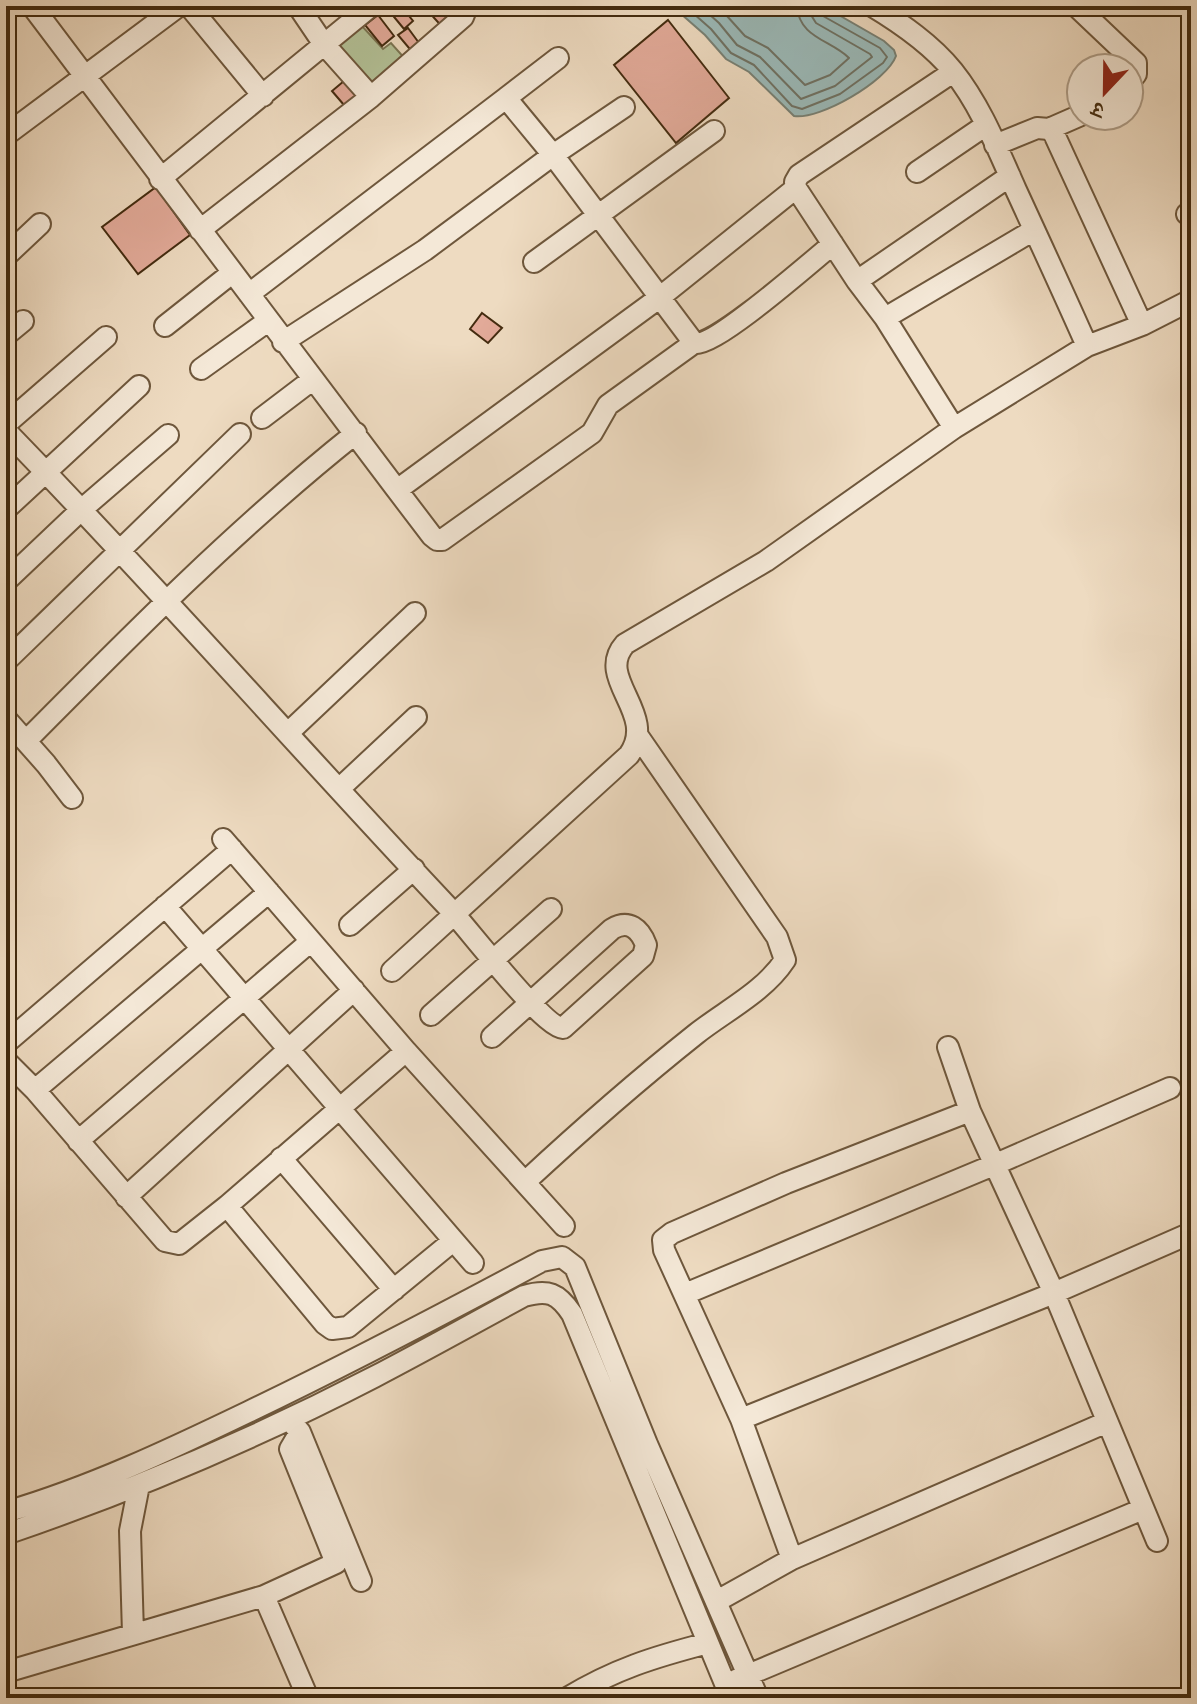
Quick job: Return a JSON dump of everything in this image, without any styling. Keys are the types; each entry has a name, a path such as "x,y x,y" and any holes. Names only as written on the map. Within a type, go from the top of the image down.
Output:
{"street":[{"path":"6,135 179,6"},
{"path":"189,6 263,96"},
{"path":"298,6 323,43 371,97"},
{"path":"160,179 371,6"},
{"path":"200,230 371,97 463,17 465,12 462,6"},
{"path":"1076,6 1124,52"},
{"path":"38,8 84,77 283,342 356,433 432,536 442,540 592,433 608,405 694,343 704,343 732,326 833,244"},
{"path":"886,9 935,51 953,72 986,125 1087,346"},
{"path":"249,294 558,58"},
{"path":"953,72 799,175 795,182 796,188 885,318 954,428"},
{"path":"506,98 553,155 694,343"},
{"path":"283,342 425,250 553,155 624,107"},
{"path":"995,145 1037,128 1049,129 1065,122"},
{"path":"917,172 986,125"},
{"path":"1049,129 1142,325"},
{"path":"534,262 714,131"},
{"path":"857,281 1010,176"},
{"path":"397,490 659,298 796,188"},
{"path":"6,256 40,224"},
{"path":"885,318 1034,230"},
{"path":"165,326 232,273"},
{"path":"392,971 629,755 638,736 638,727 616,671 615,659 625,644 766,561 954,428 1087,346 1142,325 1191,300"},
{"path":"6,335 23,321"},
{"path":"201,369 268,321"},
{"path":"6,424 106,337"},
{"path":"262,418 312,380"},
{"path":"6,509 139,386"},
{"path":"6,431 414,869 494,962 531,1003 556,1027 563,1028 643,956 645,940 629,924 617,925 531,1003 492,1037"},
{"path":"26,741 165,601 301,477 356,433"},
{"path":"6,661 240,434"},
{"path":"6,581 81,510 168,435"},
{"path":"288,733 415,613"},
{"path":"339,789 416,717"},
{"path":"6,719 72,798"},
{"path":"525,1182 588,1124 697,1033 755,990 785,960 777,937 638,736"},
{"path":"6,1043 165,906 227,843 406,1051 564,1226"},
{"path":"350,925 414,869"},
{"path":"35,1090 269,892"},
{"path":"165,906 473,1263"},
{"path":"431,1015 551,909"},
{"path":"78,1141 311,941"},
{"path":"126,1197 354,990"},
{"path":"948,1047 970,1111 1054,1293 1157,1541"},
{"path":"10,1073 35,1090 165,1241 174,1245 227,1206 406,1051"},
{"path":"685,1294 1170,1088"},
{"path":"792,1559 741,1419 664,1250 663,1240 786,1183 970,1111"},
{"path":"281,1158 394,1290"},
{"path":"227,1206 332,1329 348,1327 453,1241"},
{"path":"741,1419 1054,1293 1191,1233"},
{"path":"6,1534 96,1493 169,1450 368,1355 550,1259 562,1257 575,1267 647,1444 758,1698"},
{"path":"495,1287 509,1304"},
{"path":"6,1512 139,1485 294,1425 509,1304 540,1292 552,1292 563,1300 572,1314 728,1691 749,1674 1143,1509"},
{"path":"279,1397 361,1581"},
{"path":"687,1592 713,1592 1107,1422"},
{"path":"6,1672 264,1596 336,1563 290,1449 294,1425"},
{"path":"133,1634 130,1531 139,1485"},
{"path":"264,1596 308,1698"},
{"path":"567,1698 605,1676 641,1661 708,1643"}],"green space":[{"path":"362,26 383,49 391,43 407,61 373,93 332,45"}],"water":[{"path":"672,6 823,6 884,41 896,56 880,76 851,97 820,112 794,116 749,72 726,59 705,35"}],"building":[{"path":"385,6 401,6 413,21 404,29"},
{"path":"430,6 454,6 463,17 446,31 426,9"},
{"path":"378,15 394,36 382,46 365,25"},
{"path":"668,20 729,98 676,143 614,65"},
{"path":"408,28 422,47 414,54 398,35"},
{"path":"350,76 368,97 350,112 332,91"},
{"path":"156,187 190,235 138,274 102,227"},
{"path":"482,313 502,328 488,343 470,329"}]}
